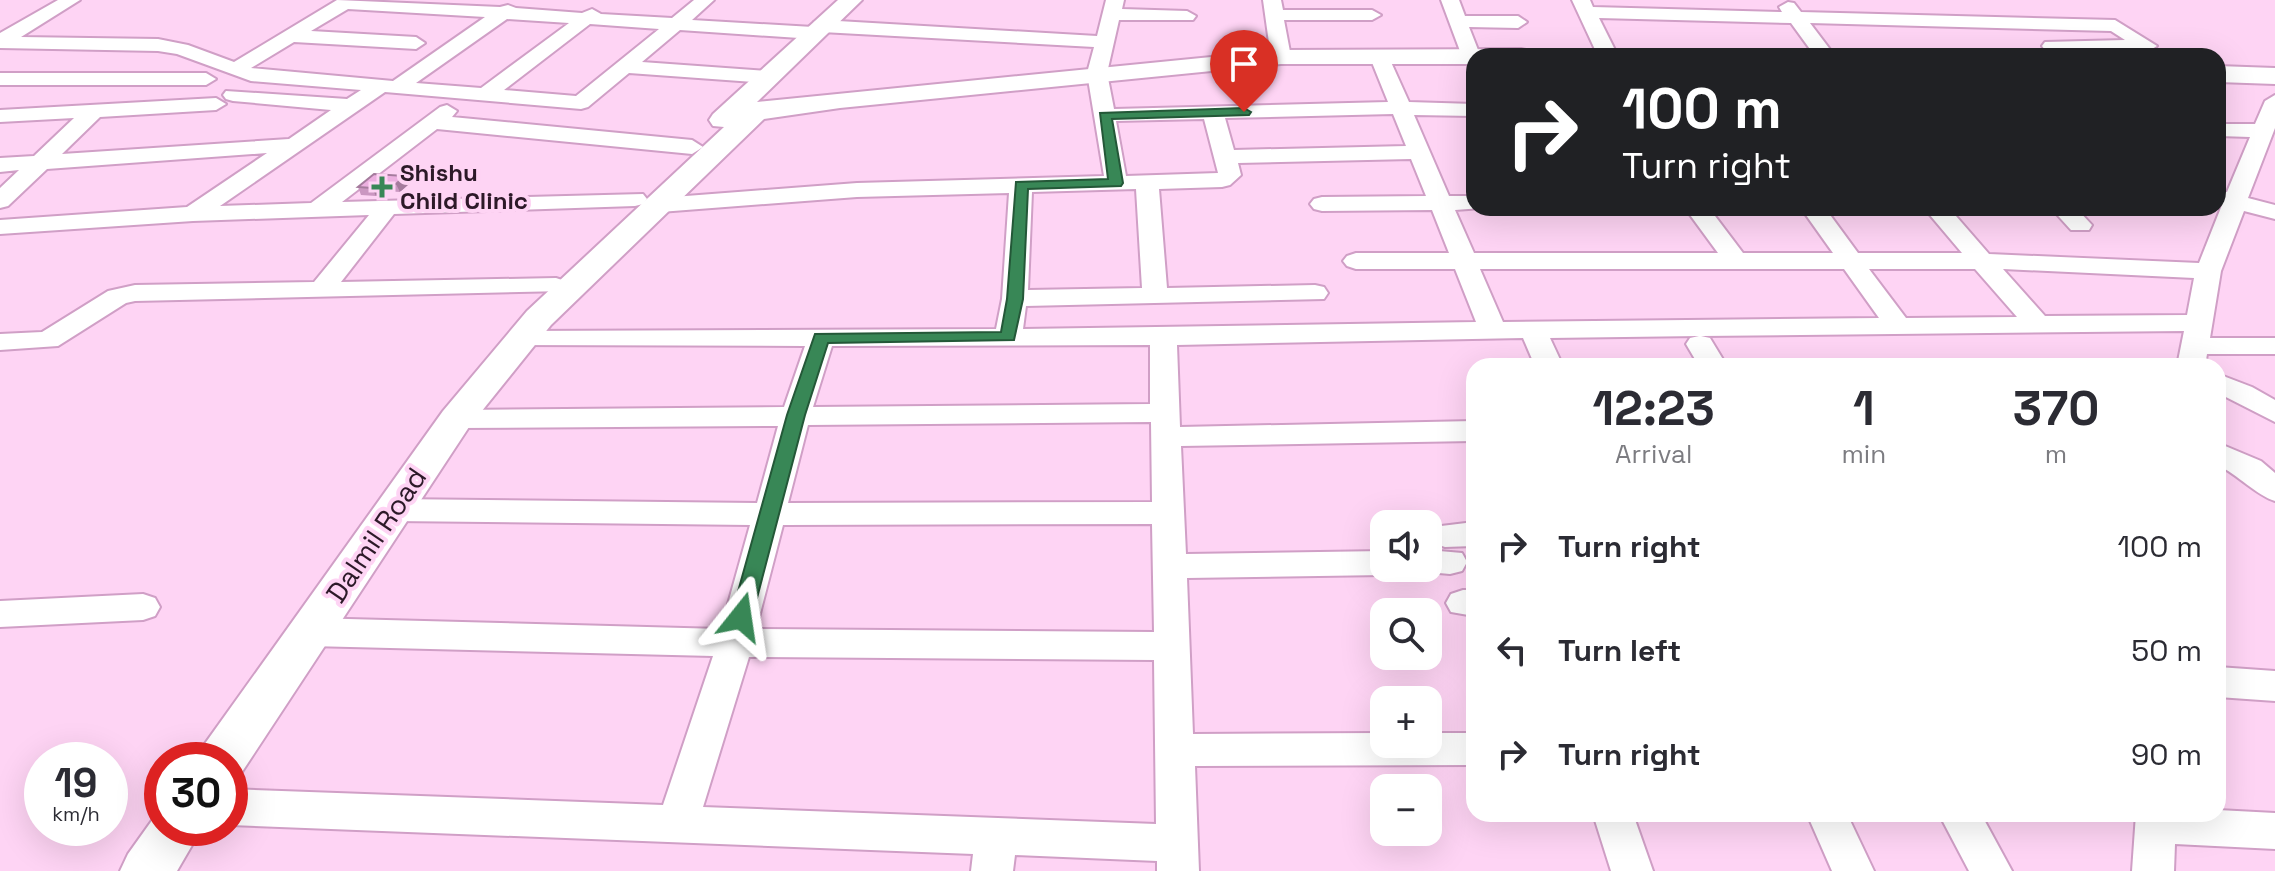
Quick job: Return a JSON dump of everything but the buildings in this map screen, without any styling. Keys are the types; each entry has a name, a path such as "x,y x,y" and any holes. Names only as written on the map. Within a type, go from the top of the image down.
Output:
{"street":[{"path":"0,42 71,0"},
{"path":"193,214 351,106 390,86 522,0"},
{"path":"315,211 433,122 478,94 609,0"},
{"path":"556,134 590,99 705,0"},
{"path":"648,202 749,108 766,77 851,0"},
{"path":"1450,0 1467,48"},
{"path":"1783,0 1819,48"},
{"path":"1996,0 2054,48"},
{"path":"234,70 348,2 678,24 1106,42"},
{"path":"1604,48 1584,6 1797,19 2121,27 2147,46 2111,48"},
{"path":"1116,183 1097,73 1114,7 1187,16"},
{"path":"1281,57 1273,8 1372,15"},
{"path":"1457,21 1518,22"},
{"path":"292,36 416,43"},
{"path":"0,42 158,45 181,49 251,75 577,103 590,99"},
{"path":"1379,55 1493,330"},
{"path":"648,202 692,147 749,108 1281,57 1466,55"},
{"path":"627,67 766,77"},
{"path":"2226,74 2275,76"},
{"path":"0,79 206,79"},
{"path":"0,116 224,100 351,106"},
{"path":"2275,101 2249,166 2226,200 2275,212"},
{"path":"1105,115 1402,108 1466,110"},
{"path":"0,201 94,111"},
{"path":"0,227 193,214 648,202 857,190 1227,179 1230,175 1213,113"},
{"path":"433,122 692,147"},
{"path":"2226,130 2263,131"},
{"path":"0,165 294,145"},
{"path":"1225,157 1420,152"},
{"path":"2249,166 2275,166"},
{"path":"1147,183 1155,296"},
{"path":"1009,337 1015,299 1021,185"},
{"name":"Dalmil Road","path":"234,742 456,419 539,314 648,202"},
{"path":"1322,204 1466,203"},
{"path":"321,290 386,209"},
{"path":"1703,216 1736,261"},
{"path":"1819,216 1898,326"},
{"path":"1943,216 2038,325"},
{"path":"2195,345 2208,271 2222,216"},
{"path":"1356,261 1982,261 2208,271"},
{"path":"0,342 48,340 125,295 321,290 539,314 821,338 1262,336 1533,329 2038,325 2195,345 2275,346"},
{"path":"1015,299 1315,293"},
{"path":"1254,295 1262,336"},
{"path":"1533,329 1546,358"},
{"path":"248,808 677,824 994,853 1178,857 1163,337"},
{"path":"677,824 735,643 768,514 821,338"},
{"path":"2226,386 2275,413"},
{"path":"456,419 796,415 1466,431"},
{"path":"2226,457 2250,468 2275,490"},
{"path":"393,510 768,514 1168,513"},
{"path":"1169,566 1370,563"},
{"path":"0,614 143,607"},
{"path":"310,632 735,643 1172,646"},
{"path":"2226,683 2275,686"},
{"path":"1174,750 1466,749"},
{"path":"1616,822 1632,871"},
{"path":"1831,822 1853,871"},
{"path":"1963,822 1991,871"},
{"path":"2153,871 2156,822"},
{"path":"2178,822 2275,831"},
{"path":"147,871 164,846"}],"place":[{"name":"Shishu Child Clinic","path":"382,187"}],"route":[{"path":"741,617 796,415 821,338 1009,337 1015,299 1021,185 1116,183 1105,115 1244,112"}]}
